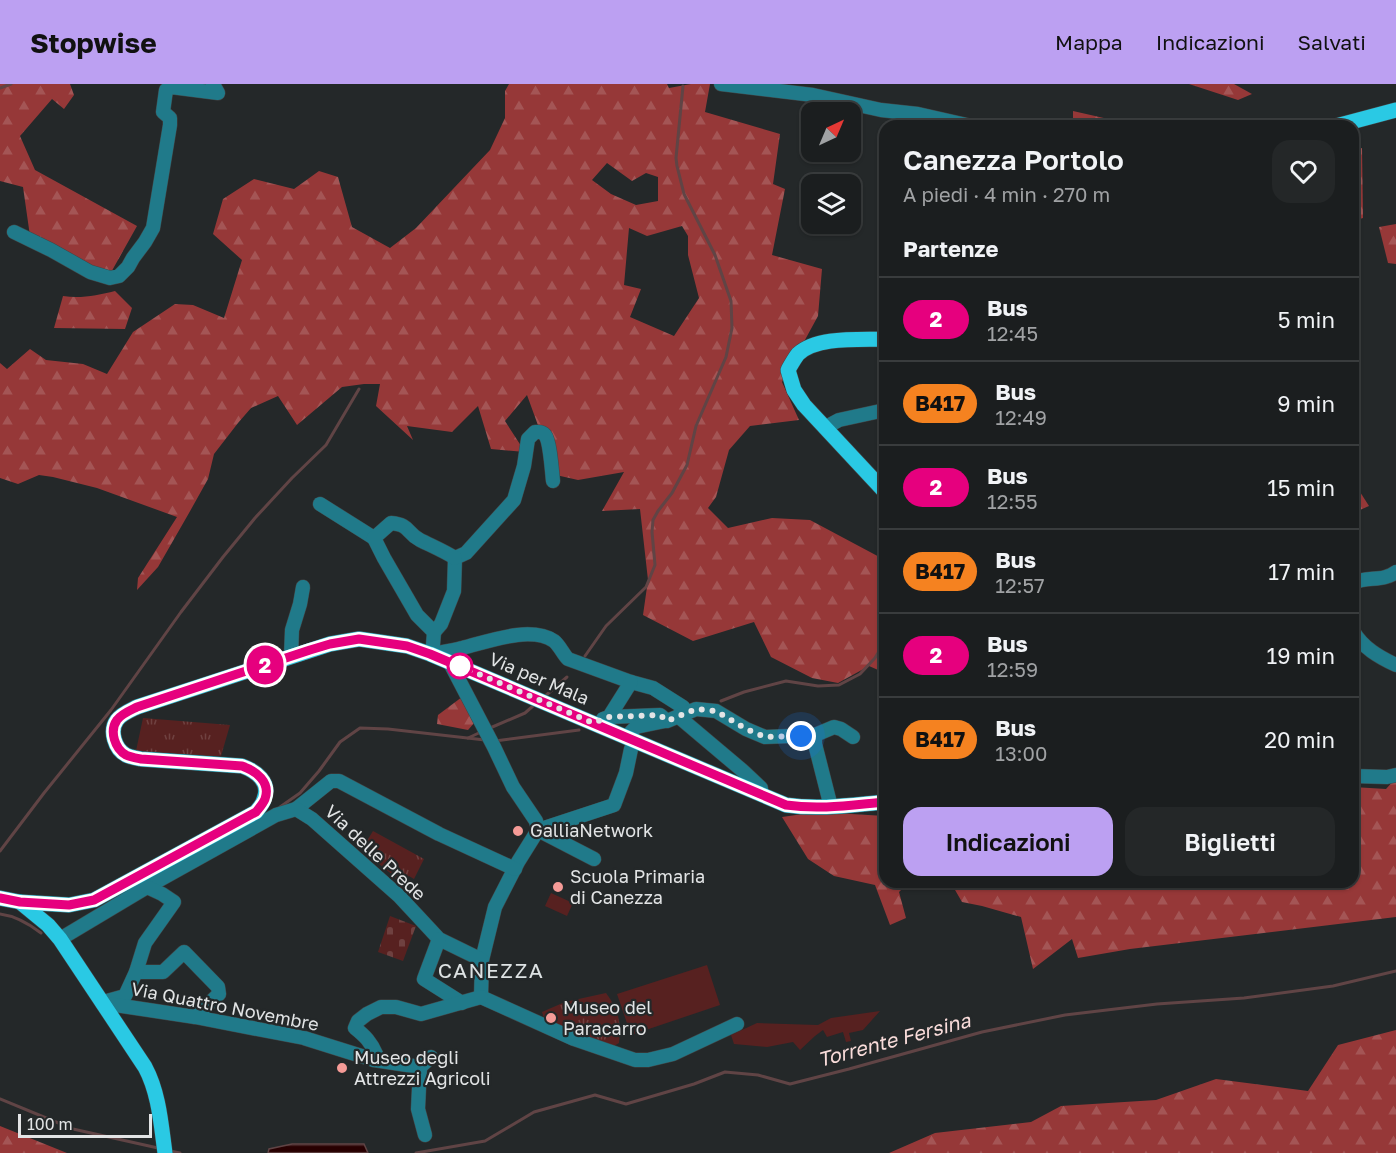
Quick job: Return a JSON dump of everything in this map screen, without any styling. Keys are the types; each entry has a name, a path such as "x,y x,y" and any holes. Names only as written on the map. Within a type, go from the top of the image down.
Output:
{"main road":[{"path":"1358,120 1396,110"},
{"path":"879,339 833,340 808,346 797,356 788,370 794,390 804,405 879,485"},
{"name":"Via per Mala","path":"56,905 94,900 256,812 265,799 262,779 254,771 242,766 127,756 119,749 114,739 116,720 137,707 330,644 359,639 407,646 430,654 786,805 806,808 879,803"},
{"path":"0,898 56,905 48,925"},
{"path":"20,902 48,925 60,939 152,1079 165,1153"}],"street":[{"path":"14,232 90,272 110,278 120,276 153,228 170,125 170,118 163,112 166,90 171,87 218,93 213,84"},
{"path":"721,84 817,89 881,110 918,114 944,120"},
{"path":"1379,114 1396,118"},
{"path":"826,427 839,420 879,411"},
{"path":"455,558 466,553 514,500 524,466 528,439 535,432 545,435 548,442 554,481"},
{"path":"320,504 375,538 417,615 434,632"},
{"path":"375,538 391,523 403,524 417,539 455,558"},
{"path":"455,558 454,591 441,624 434,632 430,654 525,633 547,638 555,642 568,659 653,688 682,707 673,719"},
{"path":"1359,580 1390,576 1396,572"},
{"path":"291,656 292,630 303,587"},
{"path":"1359,641 1377,656 1396,665"},
{"path":"448,661 513,787 536,821 538,830"},
{"path":"609,717 631,682"},
{"path":"631,732 636,727 673,719 696,709 716,711 746,729 765,737 815,735 834,727 842,729 853,737"},
{"path":"593,723 609,717 660,715 673,719 749,777 761,788 761,794"},
{"path":"815,735 815,744 831,807"},
{"path":"481,997 482,960 495,906 514,869 538,830 614,805 626,773 631,749"},
{"path":"1359,776 1396,775"},
{"path":"296,809 331,781 339,781 439,834 514,869"},
{"name":"Via delle Prede","path":"60,939 276,815 296,809 312,819 399,896 439,939"},
{"path":"538,830 594,859"},
{"path":"102,1003 125,996 136,972 145,943 174,902 147,887"},
{"path":"462,1003 424,979 439,939 482,960"},
{"path":"136,972 163,972 184,952 218,987 219,994 195,1017"},
{"path":"374,1060 376,1054 371,1043 355,1028 358,1021 367,1014 381,1007 396,1007 421,1014 481,997 574,1039 635,1060 648,1060 673,1054 737,1024"},
{"name":"Via Quattro Novembre","path":"102,1003 195,1017 304,1038 374,1060 420,1066"},
{"path":"425,1135 418,1109 420,1066 431,1057"}],"green space":[{"path":"0,84 70,84 74,95 64,109 52,99 20,136 35,170 137,226 109,276 30,236 23,187 0,181"},
{"path":"509,84 667,84 669,88 691,84 710,84 705,112 780,134 773,184 785,189 772,255 822,269 818,316 782,382 799,420 750,426 729,450 716,497 708,508 728,528 772,518 810,520 879,557 879,670 869,666 838,683 812,678 771,657 754,622 693,641 643,615 648,580 640,509 602,511 624,472 578,480 556,475 527,395 505,421 525,452 491,449 478,406 452,432 407,426 413,440 376,406 380,384 342,387 297,425 278,396 251,408 214,454 208,479 189,513 158,567 137,590 138,578 177,517 97,488 53,477 39,475 18,484 0,478 0,363 7,369 30,349 46,360 83,364 107,374 133,332 175,304 193,305 224,318 242,260 213,234 223,199 254,179 294,189 319,171 338,177 352,227 390,248 416,228 490,150 505,118 505,91","holes":["607,163 632,181 646,173 658,177 658,201 636,205 611,194 592,180","682,226 688,236 688,255 699,298 674,336 630,317 641,289 624,285 629,228 647,236"]},
{"path":"1189,84 1234,84 1252,94 1238,100"},
{"path":"1073,111 1113,120 1073,120"},
{"path":"1362,148 1363,218 1359,219 1359,149"},
{"path":"1396,224 1396,264 1388,263 1379,227"},
{"path":"115,291 132,308 125,329 54,328 63,296 83,297"},
{"path":"1359,490 1369,506 1359,510"},
{"path":"462,697 475,722 468,730 437,724 438,715"},
{"path":"143,718 230,725 221,756 174,756 136,751"},
{"path":"1396,778 1396,917 1130,949 1078,958 1072,939 1033,969 1021,917 962,902 954,888 1359,888 1359,787 1386,789"},
{"path":"817,812 879,816 879,888 903,888 899,892 906,918 890,925 875,885 834,876 808,859 782,817"},
{"path":"373,831 424,859 414,879 409,876 404,881 407,884 400,889 394,876 364,852 365,850 359,844 360,841 365,844"},
{"path":"551,893 573,903 567,916 545,906"},
{"path":"390,916 416,926 403,961 378,952"},
{"path":"707,965 720,1005 631,1035 617,994"},
{"path":"606,993 614,1005 620,1028 619,1043 612,1047 545,1021 542,1012 565,1002"},
{"path":"880,1011 863,1030 849,1033 851,1041 846,1042 843,1032 827,1037 823,1030 800,1050 793,1042 767,1047 734,1044 731,1035 757,1023 818,1025 831,1018"},
{"path":"1396,1030 1396,1153 889,1153 935,1133 1031,1122 1061,1106 1156,1100 1216,1079 1308,1091 1338,1045"},
{"path":"0,1126 67,1153 0,1153"}],"shaded area":[{"path":"292,1144 364,1144 368,1153 268,1153 269,1149"}],"waterway":[{"path":"0,88 11,84"},
{"path":"585,656 606,626 646,587 655,565 653,520 672,493 687,465 696,426 726,357 732,328 731,301 715,255 684,194 677,166 683,86"},
{"path":"0,851 111,710 223,557 255,518 326,445 359,389"},
{"path":"721,701 744,692 786,681 818,686 839,685 860,674 879,651"},
{"path":"544,697 567,677"},
{"path":"490,728 525,713 533,706"},
{"path":"280,807 300,793 340,742 360,728 485,740"},
{"path":"495,741 579,730"},
{"path":"468,738 481,732"},
{"path":"0,914 22,921 41,933"},
{"name":"Torrente Fersina","path":"416,1153 485,1141 534,1112 595,1095 626,1104 694,1084 725,1072 758,1075 790,1084 982,1032 1065,1015 1157,1004 1244,998 1333,986 1396,971"},
{"name":"Torrente Fersina","path":"0,1099 73,1129 158,1148"},
{"name":"Torrente Fersina","path":"170,1151 180,1153"}],"bus line":[{"name":"2","path":"0,898 20,902 69,905 94,900 256,812 265,799 265,788 262,779 254,771 242,766 127,756 119,749 114,739 116,720 137,707 310,650 359,639 407,646 430,654 786,805 806,808 879,803"}],"place":[{"name":"GalliaNetwork","path":"518,831"},
{"name":"Scuola Primaria di Canezza","path":"558,887"},
{"name":"Museo del Paracarro","path":"551,1018"},
{"name":"Museo degli Attrezzi Agricoli","path":"342,1068"}],"district":[{"name":"CANEZZA","path":"491,971"}],"route":[{"path":"460,666 593,723 609,717 646,715 660,715 667,721 696,709 716,711 746,729 765,737 801,736"}]}
